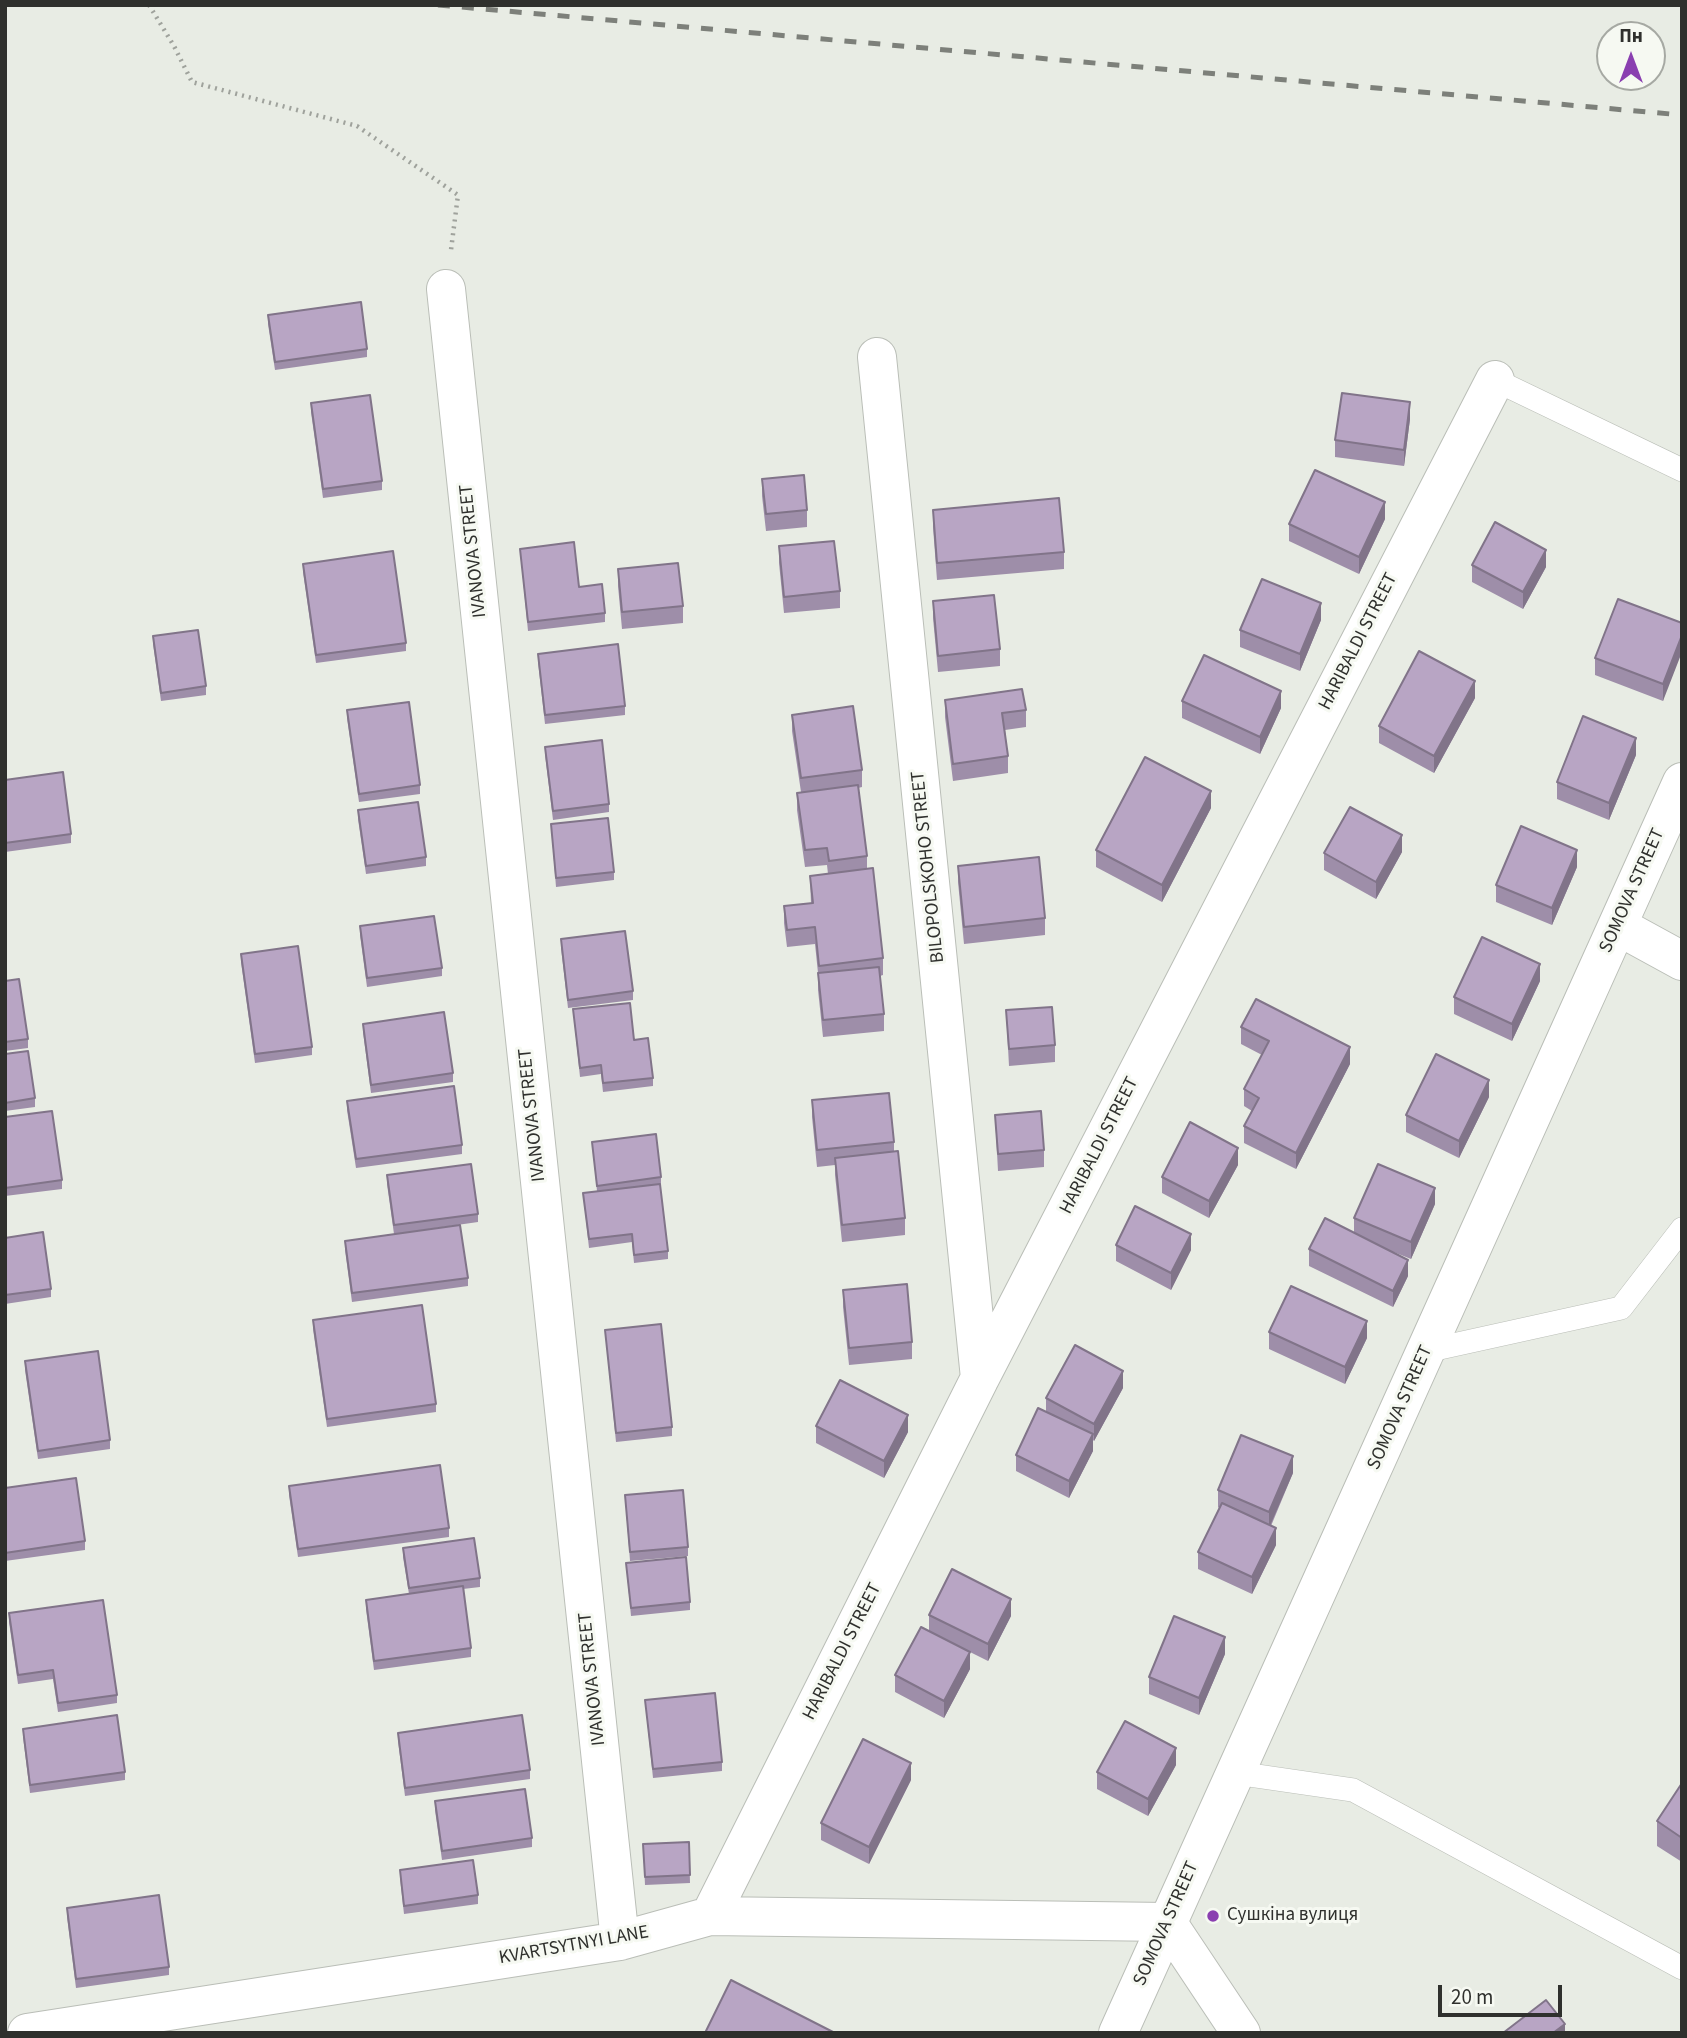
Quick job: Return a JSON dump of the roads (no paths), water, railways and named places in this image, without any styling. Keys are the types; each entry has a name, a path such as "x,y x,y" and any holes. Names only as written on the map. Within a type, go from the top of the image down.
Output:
{"street":[{"name":"IVANOVA STREET","path":"446,289 620,1941"},
{"name":"BILOPOLSKOHO STREET","path":"877,357 980,1378"},
{"name":"HARIBALDI STREET","path":"710,1916 980,1378 1494,380"},
{"name":"SOMOVA STREET","path":"1118,2033 1682,782"},
{"path":"1618,926 1682,961"},
{"name":"KVARTSYTNYI LANE","path":"27,2033 620,1941 710,1916 1167,1922"},
{"path":"1167,1922 1241,2033"},
{"path":"5,2018 8,2033"}],"lane":[{"path":"1494,380 1682,470"},
{"path":"1426,1351 1621,1308 1682,1228"},
{"path":"1236,1773 1353,1790 1682,1968"}],"railway":[{"path":"438,5 1682,115"}],"place":[{"name":"Сушкіна вулиця","path":"1213,1916"}]}
